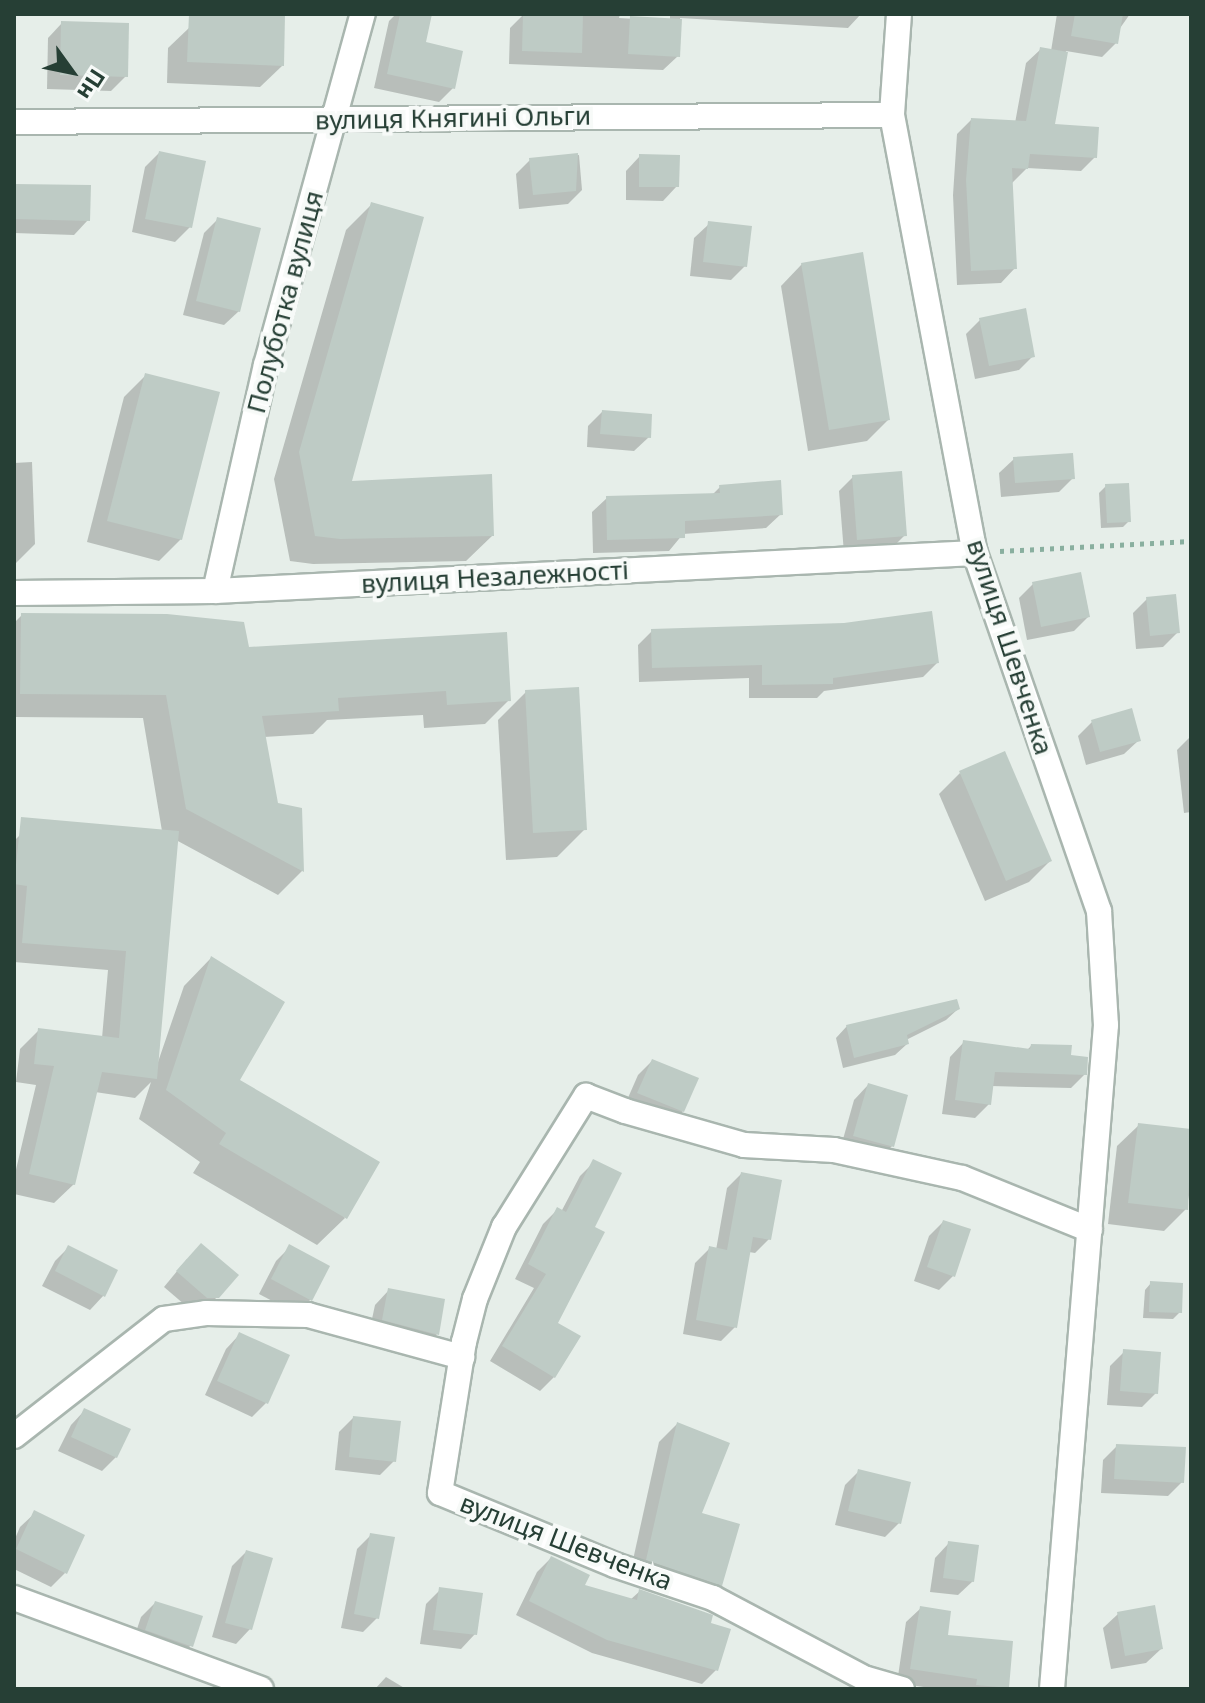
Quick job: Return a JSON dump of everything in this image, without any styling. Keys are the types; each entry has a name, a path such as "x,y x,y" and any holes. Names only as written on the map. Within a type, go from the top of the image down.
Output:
{"street":[{"name":"Полуботка вулиця","path":"215,591 266,365 363,14"},
{"name":"вулиця Шевченка","path":"899,14 892,115 975,553 1099,911 1106,1025 1052,1689"},
{"name":"вулиця Княгині Ольги","path":"14,122 892,115"},
{"name":"вулиця Незалежності","path":"14,593 215,591 975,553"},
{"name":"вулиця Шевченка","path":"902,1689 866,1679 713,1598 615,1565 440,1493 462,1357 475,1299 504,1227 586,1096 625,1111 744,1145 834,1150 962,1178 1090,1230"},
{"path":"14,1436 164,1319 206,1313 308,1315 462,1357"},
{"path":"14,1598 261,1689"}],"path":[{"path":"975,553 1191,541"}],"building":[{"path":"189,14 285,14 284,66 187,62"},
{"path":"400,14 432,14 426,42 463,51 455,89 387,74"},
{"path":"523,14 583,14 582,53 522,51"},
{"path":"1075,14 1123,14 1118,44 1071,36"},
{"path":"630,16 682,19 680,57 628,54"},
{"path":"61,21 129,23 128,77 60,75"},
{"path":"1040,47 1068,52 1055,124 1099,127 1097,158 1030,154 1028,169 1012,168 1017,269 971,271 966,180 971,118 1026,121"},
{"path":"159,151 206,161 192,228 145,219"},
{"path":"578,153 576,191 533,195 529,158"},
{"path":"639,154 680,155 679,187 639,187"},
{"path":"14,184 91,185 90,221 14,219"},
{"path":"371,202 424,217 352,481 492,474 494,536 340,539 315,536 299,452"},
{"path":"217,217 261,228 240,312 196,301"},
{"path":"708,221 752,226 747,267 703,262"},
{"path":"863,252 890,420 829,430 801,263"},
{"path":"1026,308 1035,357 989,366 979,318"},
{"path":"145,373 220,392 182,540 107,521"},
{"path":"602,410 652,414 651,438 600,434"},
{"path":"1073,453 1075,479 1015,483 1013,457"},
{"path":"902,471 907,536 857,540 852,475"},
{"path":"781,480 783,515 685,521 685,538 607,540 606,496 720,493 719,485"},
{"path":"1129,483 1131,522 1107,523 1105,484"},
{"path":"1081,572 1090,617 1041,627 1032,582"},
{"path":"1176,594 1180,633 1150,636 1146,597"},
{"path":"932,611 939,663 833,678 833,684 762,685 762,665 652,668 651,629 844,623"},
{"path":"21,613 167,614 244,622 249,647 507,632 511,701 447,705 446,691 338,698 339,711 262,716 278,803 302,808 304,872 186,809 166,695 20,694"},
{"path":"579,687 587,830 533,833 525,690"},
{"path":"1132,708 1141,741 1100,752 1091,720"},
{"path":"1005,751 1052,861 1006,881 959,771"},
{"path":"21,817 179,831 157,1079 102,1072 75,1185 29,1174 54,1066 34,1064 38,1028 119,1038 126,951 22,943 27,886 14,884"},
{"path":"211,956 285,1002 240,1080 380,1162 347,1219 219,1144 226,1133 166,1090"},
{"path":"957,999 960,1009 907,1035 909,1044 854,1058 846,1025"},
{"path":"963,1040 1030,1049 1031,1044 1072,1045 1071,1055 1088,1057 1087,1075 995,1072 991,1105 955,1100"},
{"path":"652,1059 699,1078 684,1112 637,1093"},
{"path":"868,1083 908,1095 894,1147 853,1136"},
{"path":"1138,1123 1191,1129 1188,1210 1128,1203"},
{"path":"593,1159 622,1173 595,1227 605,1232 558,1323 581,1336 555,1378 502,1346 546,1274 528,1264 557,1207 566,1212"},
{"path":"741,1172 782,1180 771,1240 753,1237 737,1328 696,1320 709,1246 727,1250"},
{"path":"943,1220 971,1229 955,1277 927,1267"},
{"path":"201,1243 239,1275 219,1298 207,1298 176,1271"},
{"path":"289,1244 330,1266 312,1301 271,1279"},
{"path":"68,1245 118,1270 105,1297 55,1271"},
{"path":"1150,1281 1183,1283 1182,1313 1149,1312"},
{"path":"388,1288 445,1299 439,1335 382,1320"},
{"path":"239,1332 290,1355 268,1404 217,1381"},
{"path":"1123,1349 1161,1352 1158,1394 1120,1391"},
{"path":"84,1408 131,1429 117,1458 71,1437"},
{"path":"353,1416 401,1421 396,1462 349,1457"},
{"path":"677,1422 730,1443 702,1513 740,1524 722,1586 646,1560"},
{"path":"1116,1444 1186,1447 1184,1483 1114,1479"},
{"path":"858,1469 911,1482 901,1524 848,1511"},
{"path":"34,1510 85,1535 67,1574 16,1549"},
{"path":"370,1533 395,1537 379,1619 354,1614"},
{"path":"948,1541 979,1545 974,1582 943,1578"},
{"path":"246,1550 273,1558 252,1630 225,1623"},
{"path":"551,1556 590,1575 585,1585 637,1600 639,1589 713,1615 711,1623 731,1629 718,1671 607,1640 529,1601"},
{"path":"439,1587 483,1593 477,1635 433,1630"},
{"path":"155,1601 203,1616 193,1647 145,1630"},
{"path":"1155,1605 1163,1649 1125,1656 1117,1612"},
{"path":"920,1606 951,1611 948,1635 1013,1641 1009,1688 976,1685 977,1679 910,1669"}]}
